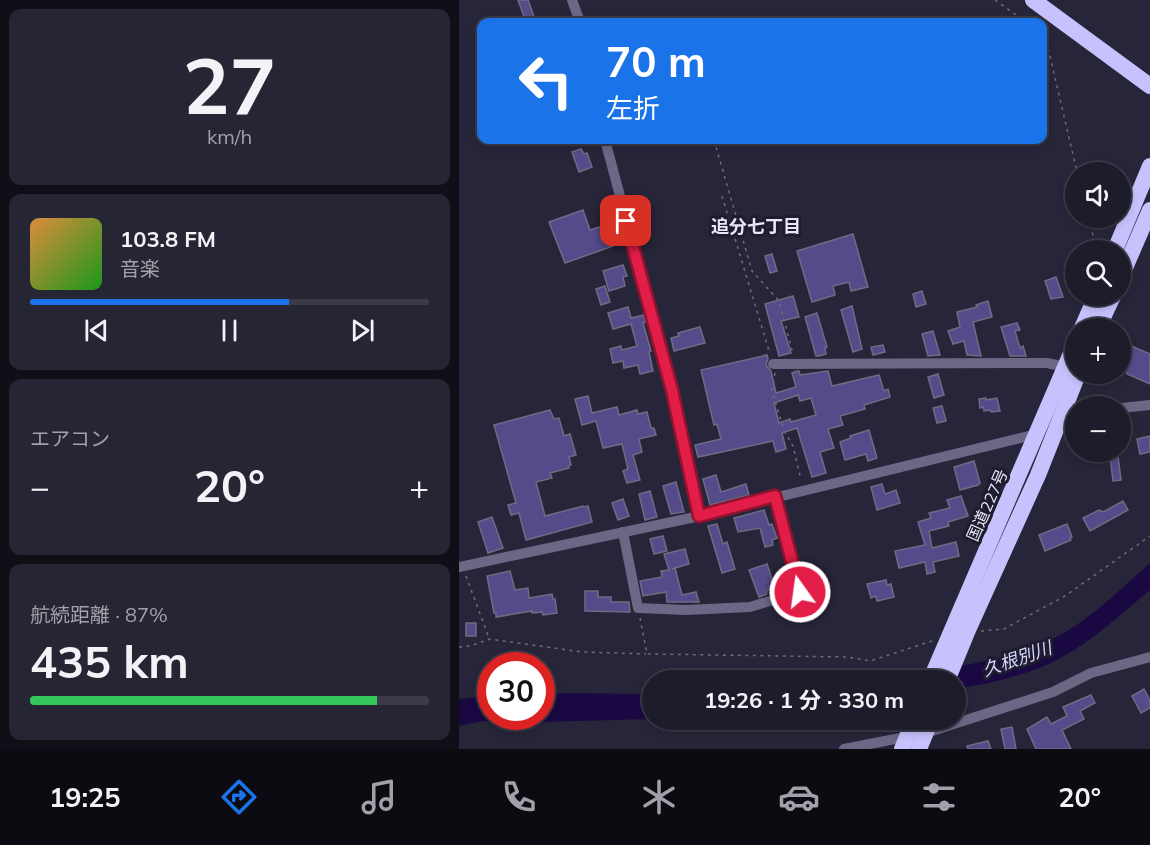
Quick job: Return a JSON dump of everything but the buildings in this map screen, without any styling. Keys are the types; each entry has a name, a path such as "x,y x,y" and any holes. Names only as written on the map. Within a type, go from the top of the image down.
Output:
{"highway":[{"path":"1033,0 1150,86"},
{"path":"1119,240 1150,166"},
{"path":"1131,255 1150,210"},
{"name":"国道227号","path":"949,670 956,639 1035,436 1065,382"},
{"name":"国道227号","path":"937,670 956,639 1038,475 1059,418 1068,384"},
{"path":"909,745 912,730"},
{"path":"909,745 926,730"}],"street":[{"path":"571,0 578,18"},
{"path":"606,144 672,390 699,516"},
{"path":"773,364 1047,363 1065,368"},
{"path":"1131,407 1150,405"},
{"path":"460,564 699,516 804,489 1035,436 1065,415"},
{"path":"623,532 638,608 686,610 750,607 800,592 775,496"},
{"path":"966,717 1053,692 1091,673 1150,657"},
{"path":"844,749 909,745"}],"path":[{"path":"995,0 1020,18"},
{"path":"1047,43 1075,162"},
{"path":"715,144 752,271 779,301 796,364"},
{"path":"722,196 775,371 772,390 784,431 793,446 804,489"},
{"path":"459,647 490,639 582,652 848,657 870,661 926,642 956,639 983,631 1005,629 1065,596 1150,536"},
{"path":"460,564 490,639"},
{"path":"638,608 647,654 650,654"}],"water":[{"name":"久根別川","path":"1150,563 1150,590 1085,643 1050,663 996,681 966,687 966,670 935,670 974,664 1026,650 1072,628"},
{"path":"555,693 642,694 642,719 555,722"},
{"path":"477,697 477,722 459,726 459,699"}],"district":[{"name":"追分七丁目","path":"756,227"}],"route":[{"path":"626,221 672,390 699,516 775,496 800,592"}]}
